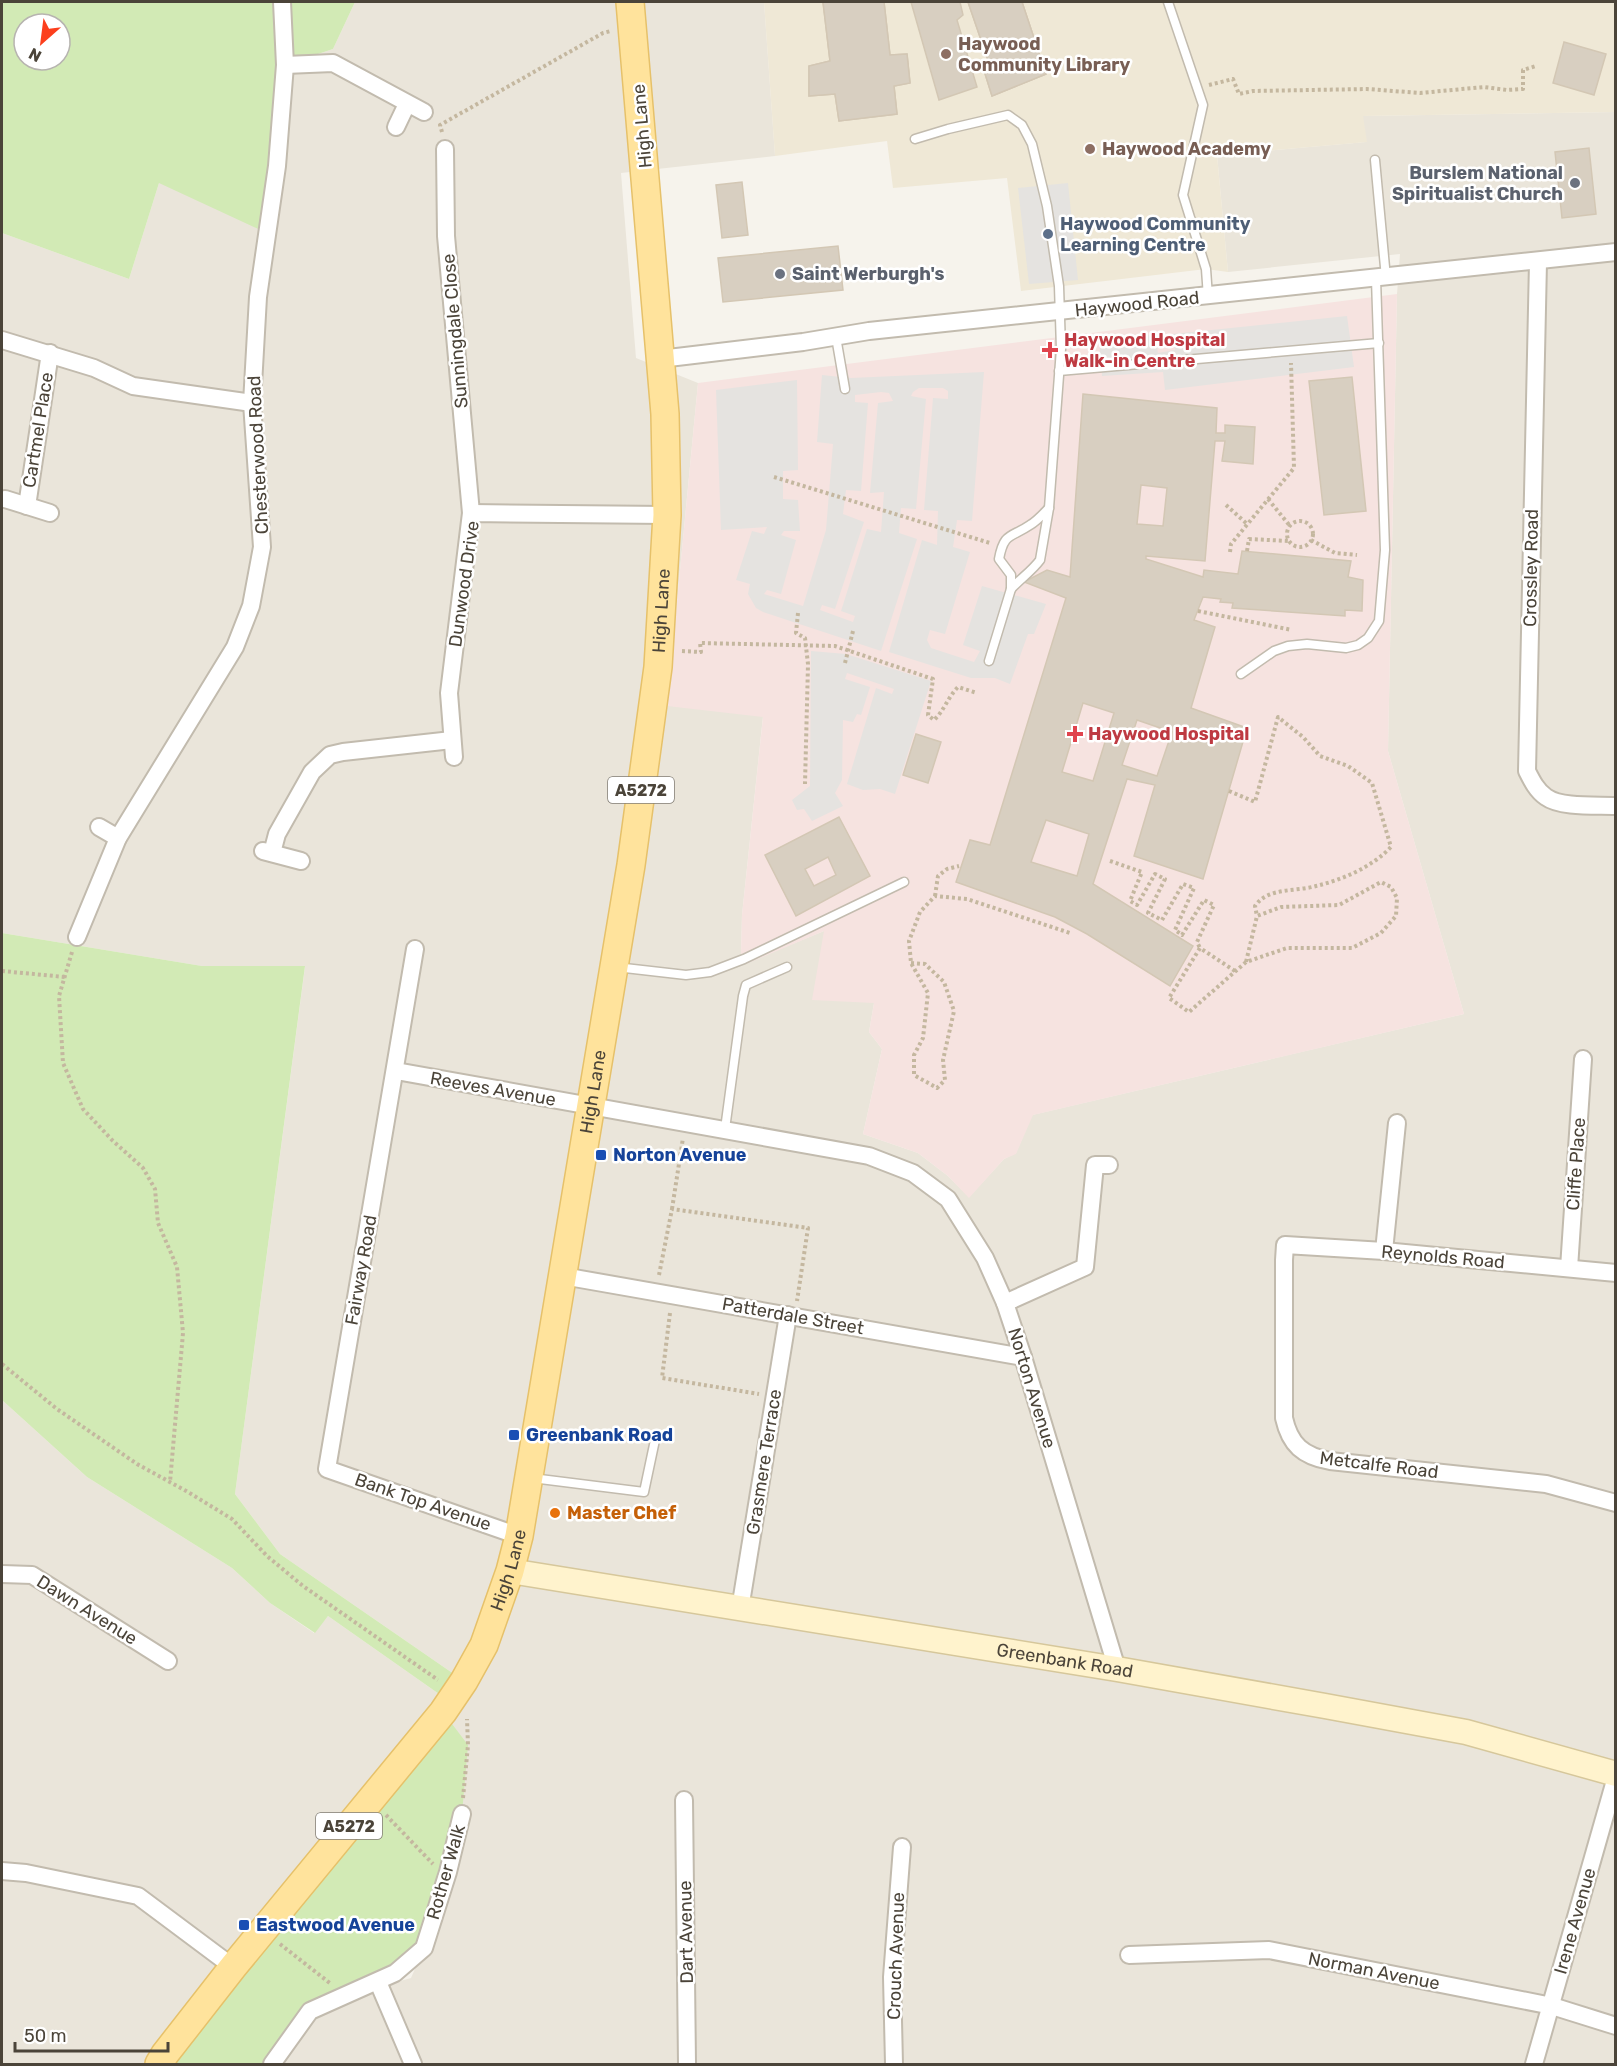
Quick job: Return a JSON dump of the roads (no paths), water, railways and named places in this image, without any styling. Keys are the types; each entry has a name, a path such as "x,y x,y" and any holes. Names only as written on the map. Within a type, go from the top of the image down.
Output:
{"main road":[{"name":"High Lane","path":"159,2064 233,1967 443,1712 484,1645 510,1571 519,1536 631,865 659,650 668,514 665,414 631,14"}],"street":[{"name":"Chesterwood Road","path":"77,937 118,838 235,647 251,606 262,547 252,403 258,297 277,166 285,65 282,2"},
{"path":"285,65 333,63 424,112"},
{"path":"396,127 407,104"},
{"name":"Sunningdale Close","path":"445,149 446,236 471,513"},
{"name":"Haywood Road","path":"660,359 869,331 1208,297 1616,252"},
{"name":"Crossley Road","path":"1538,262 1527,771 1535,787 1547,798 1561,803 1616,806"},
{"path":"2,340 94,368 134,386 252,403"},
{"name":"Cartmel Place","path":"27,506 50,353"},
{"name":"Cartmel Place","path":"5,500 50,513"},
{"name":"Dunwood Drive","path":"454,757 449,693 471,513 668,514"},
{"path":"301,861 267,852 312,772 320,762 330,755 343,752 452,740"},
{"path":"99,827 118,838"},
{"name":"Fairway Road","path":"327,1468 415,948"},
{"name":"Cliffe Place","path":"1569,1268 1583,1059"},
{"name":"Reeves Avenue","path":"396,1071 590,1106"},
{"name":"Norton Avenue","path":"590,1106 868,1156 913,1173 948,1199 985,1258 1005,1303 1117,1669"},
{"path":"1384,1251 1397,1123"},
{"path":"1005,1303 1085,1268 1095,1165 1109,1165"},
{"name":"Reynolds Road","path":"1284,1260 1285,1245 1384,1251 1616,1273"},
{"name":"Metcalfe Road","path":"1284,1260 1284,1418 1293,1442 1304,1452 1314,1458 1330,1461 1546,1484 1616,1503"},
{"name":"Patterdale Street","path":"564,1276 1023,1357"},
{"name":"Grasmere Terrace","path":"740,1609 775,1397 792,1316"},
{"name":"Bank Top Avenue","path":"327,1468 519,1536"},
{"name":"Greenbank Road","path":"510,1571 1117,1669 1466,1732 1616,1776"},
{"name":"Dawn Avenue","path":"2,1574 32,1575 168,1661"},
{"name":"Irene Avenue","path":"1534,2064 1616,1776"},
{"name":"Dart Avenue","path":"684,1800 687,2064"},
{"name":"Rother Walk","path":"272,2064 310,2011 395,1973 423,1948 446,1877 462,1814"},
{"name":"Crouch Avenue","path":"894,2064 891,1977 902,1847"},
{"path":"2,1871 26,1873 138,1896 233,1967"},
{"name":"Norman Avenue","path":"1129,1955 1269,1950 1552,2006 1616,2026"},
{"path":"378,1982 413,2064"}],"lane":[{"path":"1168,2 1203,105 1183,195 1206,268 1208,297"},
{"path":"915,139 1008,115 1022,125 1032,144 1047,206 1061,312 1049,508 1040,560 1011,589"},
{"path":"1241,674 1274,651 1288,646 1307,644 1346,648 1359,645 1368,638 1379,621 1385,550 1379,342 1381,278 1375,160"},
{"path":"836,337 845,389"},
{"path":"1059,371 1379,342"},
{"path":"989,661 1011,589 1011,575 999,559 1002,546 1005,540 1017,531 1030,526 1049,508"},
{"path":"614,967 686,975 710,972 744,959 904,882"},
{"path":"725,1129 746,985 787,967"},
{"path":"529,1477 644,1492 655,1440"}],"place":[{"name":"Haywood Community Library","path":"946,54"},
{"name":"Haywood Academy","path":"1090,149"},
{"name":"Burslem National Spiritualist Church","path":"1575,183"},
{"name":"Haywood Community Learning Centre","path":"1048,234"},
{"name":"Saint Werburgh's","path":"780,274"},
{"name":"Haywood Hospital Walk-in Centre","path":"1050,350"},
{"name":"Haywood Hospital","path":"1075,734"},
{"name":"Norton Avenue","path":"601,1155"},
{"name":"Greenbank Road","path":"514,1435"},
{"name":"Master Chef","path":"555,1513"},
{"name":"Eastwood Avenue","path":"244,1925"}]}
